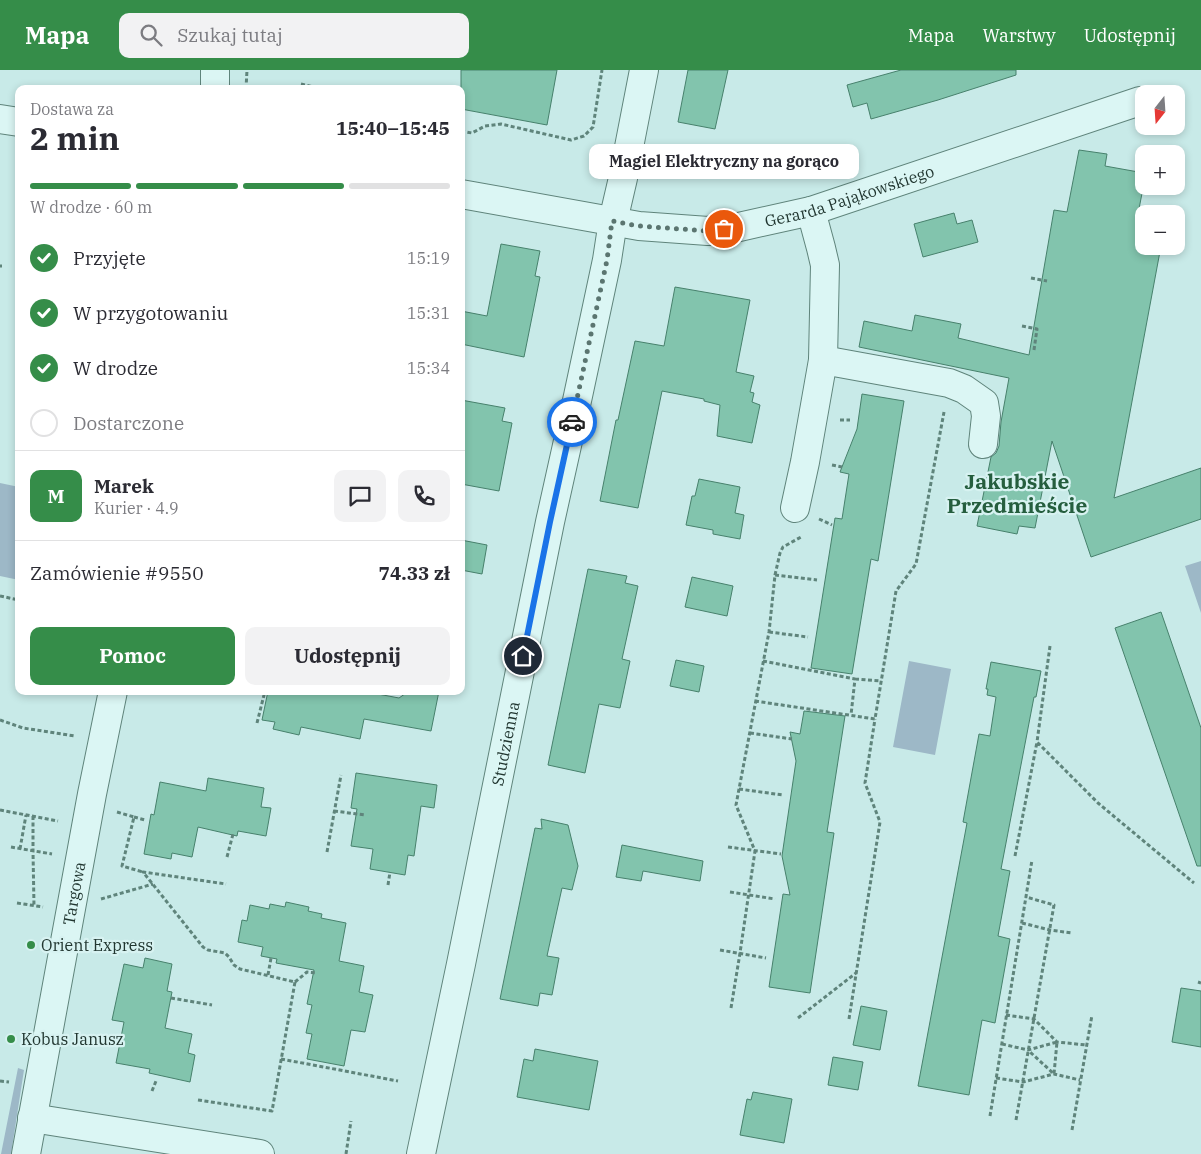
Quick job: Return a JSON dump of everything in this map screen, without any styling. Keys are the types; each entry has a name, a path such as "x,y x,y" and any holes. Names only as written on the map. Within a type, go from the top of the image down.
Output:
{"street":[{"path":"215,70 215,85"},
{"name":"Studzienna","path":"421,1154 550,522 607,260 612,221 623,178 644,70"},
{"name":"Gerarda Pająkowskiego","path":"465,195 639,226 708,231 739,227 811,211 1135,103"},
{"path":"0,119 15,121"},
{"path":"806,513 805,462 822,360 824,265 811,211"},
{"path":"822,360 950,384 964,389 984,403 986,416 984,444"},
{"name":"Targowa","path":"26,1154 92,794 113,695"},
{"path":"32,1118 260,1154"}],"path":[{"path":"246,85 247,70"},
{"path":"465,131 472,132 485,126 501,124 571,140 584,136 592,127 602,70"},
{"path":"301,84 305,85"},
{"path":"1032,278 1047,281"},
{"path":"1022,326 1038,329 1034,350"},
{"path":"849,1020 880,822 865,783 881,681 896,591 916,564 950,384"},
{"path":"806,513 815,525"},
{"path":"731,1008 755,850 736,806 769,632 775,574 780,552 783,546 808,533"},
{"path":"775,574 817,580"},
{"path":"0,596 15,599"},
{"path":"769,632 808,637"},
{"path":"1015,856 1037,742 1050,646"},
{"path":"763,661 855,679 881,681"},
{"path":"851,716 855,679"},
{"path":"257,723 264,695"},
{"path":"755,701 875,719"},
{"path":"0,720 23,728 76,736"},
{"path":"750,732 792,739"},
{"path":"1037,742 1098,803 1194,883"},
{"path":"327,852 341,775"},
{"path":"739,789 783,795"},
{"path":"0,810 59,821"},
{"path":"116,811 145,820"},
{"path":"334,811 365,815"},
{"path":"20,849 26,815"},
{"path":"33,816 34,906"},
{"path":"134,817 122,866 143,872 226,884"},
{"path":"227,857 232,834"},
{"path":"11,847 52,854"},
{"path":"728,847 782,854"},
{"path":"990,1116 1032,860"},
{"path":"143,872 203,948 225,953 234,965 240,969 296,982"},
{"path":"388,886 390,872"},
{"path":"99,900 153,884"},
{"path":"730,892 775,899"},
{"path":"1016,1120 1054,905 1026,897"},
{"path":"17,903 43,907"},
{"path":"1022,923 1072,934"},
{"path":"720,950 766,958"},
{"path":"268,975 271,958"},
{"path":"198,1100 272,1111 296,982 307,972 317,973"},
{"path":"798,1018 856,973"},
{"path":"170,998 212,1005"},
{"path":"1006,1015 1034,1019 1057,1042"},
{"path":"1072,1130 1092,1015"},
{"path":"1002,1044 1028,1050 1057,1042 1086,1045"},
{"path":"1054,1074 1057,1042"},
{"path":"1028,1050 1054,1074"},
{"path":"281,1059 398,1081"},
{"path":"996,1078 1023,1082 1054,1074 1080,1080"},
{"path":"0,1081 9,1082"},
{"path":"152,1091 156,1081"},
{"path":"346,1154 350,1121"}],"shaded area":[{"path":"0,483 15,486 15,579 0,576"},
{"path":"1201,561 1201,613 1185,566"},
{"path":"909,661 951,669 935,755 893,747"},
{"path":"18,1068 24,1070 11,1154 1,1154"}],"building":[{"path":"461,70 557,70 547,125 465,110 465,85 461,85"},
{"path":"688,70 728,70 715,129 678,122"},
{"path":"901,70 1016,70 1016,75 871,119 867,103 853,107 847,85"},
{"path":"1079,150 1107,154 1105,166 1135,171 1135,195 1142,195 1140,205 1135,205 1135,255 1159,255 1114,498 1201,468 1201,519 1091,557 1052,441 1035,528 1019,526 1017,534 977,526 991,457 996,453 999,446 1001,422 1009,378 859,347 864,321 912,331 915,315 961,324 958,338 1029,355 1054,210 1067,212"},
{"path":"954,213 957,224 972,220 978,242 923,257 914,224"},
{"path":"501,244 540,251 535,276 540,277 524,357 465,345 465,312 487,316"},
{"path":"675,287 750,300 736,372 754,376 750,392 754,393 752,402 760,405 752,443 717,436 720,405 704,401 704,399 662,391 638,508 600,501 616,420 618,420 635,341 664,346"},
{"path":"862,394 904,401 878,561 871,559 852,674 811,668 835,518 842,519 849,474 840,472 857,429"},
{"path":"465,401 505,408 502,421 512,423 499,491 465,485"},
{"path":"699,479 740,487 735,513 744,515 740,539 713,534 713,530 686,525 692,496 695,496"},
{"path":"465,541 487,545 482,574 465,571"},
{"path":"588,569 627,576 625,583 638,586 622,659 630,661 620,708 599,704 585,773 548,765"},
{"path":"692,577 733,586 727,616 685,607"},
{"path":"1161,612 1201,728 1201,866 1197,866 1115,628"},
{"path":"676,660 704,666 699,692 670,686"},
{"path":"991,662 1041,671 1036,697 1034,697 1001,869 1010,871 998,936 1010,939 995,1023 982,1020 969,1095 918,1086 967,823 963,822 979,734 990,736 996,697 987,695 988,689 986,689"},
{"path":"267,695 383,695 399,698 403,695 438,695 431,731 364,719 360,739 301,727 299,735 273,729 275,722 262,720"},
{"path":"804,711 845,716 827,832 834,833 810,993 769,987 783,894 790,895 782,856 796,761 790,732 800,734"},
{"path":"356,773 437,785 434,808 421,806 414,856 408,855 405,875 370,869 373,849 351,846 357,809 351,808"},
{"path":"208,778 264,788 261,807 271,808 266,836 238,831 237,836 198,827 192,857 172,853 171,859 144,854 151,814 154,815 160,782 206,791"},
{"path":"541,819 568,825 578,866 572,890 562,888 547,956 559,958 552,995 540,993 538,1006 500,999 535,828 542,829"},
{"path":"622,845 703,861 700,881 643,871 641,881 616,877"},
{"path":"286,902 309,907 308,911 322,914 321,918 346,923 339,961 364,966 359,992 373,995 365,1032 351,1030 344,1066 307,1059 312,1034 306,1033 312,1005 307,1004 314,970 276,963 277,959 261,956 263,947 238,942 242,920 247,921 250,905 269,909 270,904 285,907"},
{"path":"145,958 172,964 167,991 172,992 165,1028 192,1034 188,1053 195,1055 190,1082 149,1073 150,1069 116,1063 124,1022 112,1020 124,964 143,968"},
{"path":"1181,988 1201,991 1201,1047 1172,1042"},
{"path":"861,1006 887,1011 880,1050 853,1045"},
{"path":"535,1049 598,1061 589,1110 517,1097 524,1059 533,1061"},
{"path":"833,1057 863,1062 858,1090 828,1085"},
{"path":"753,1092 792,1099 784,1143 740,1135 747,1099 751,1100"}],"way so far":[{"path":"572,422 607,260 612,221 639,226 708,231 724,229"}],"place":[{"name":"Magiel Elektryczny na gorąco","path":"724,229"},
{"name":"Orient Express","path":"31,945"},
{"name":"Kobus Janusz","path":"11,1039"}],"district":[{"name":"Jakubskie Przedmieście","path":"1017,494"}],"route":[{"path":"523,656 572,422"}]}
